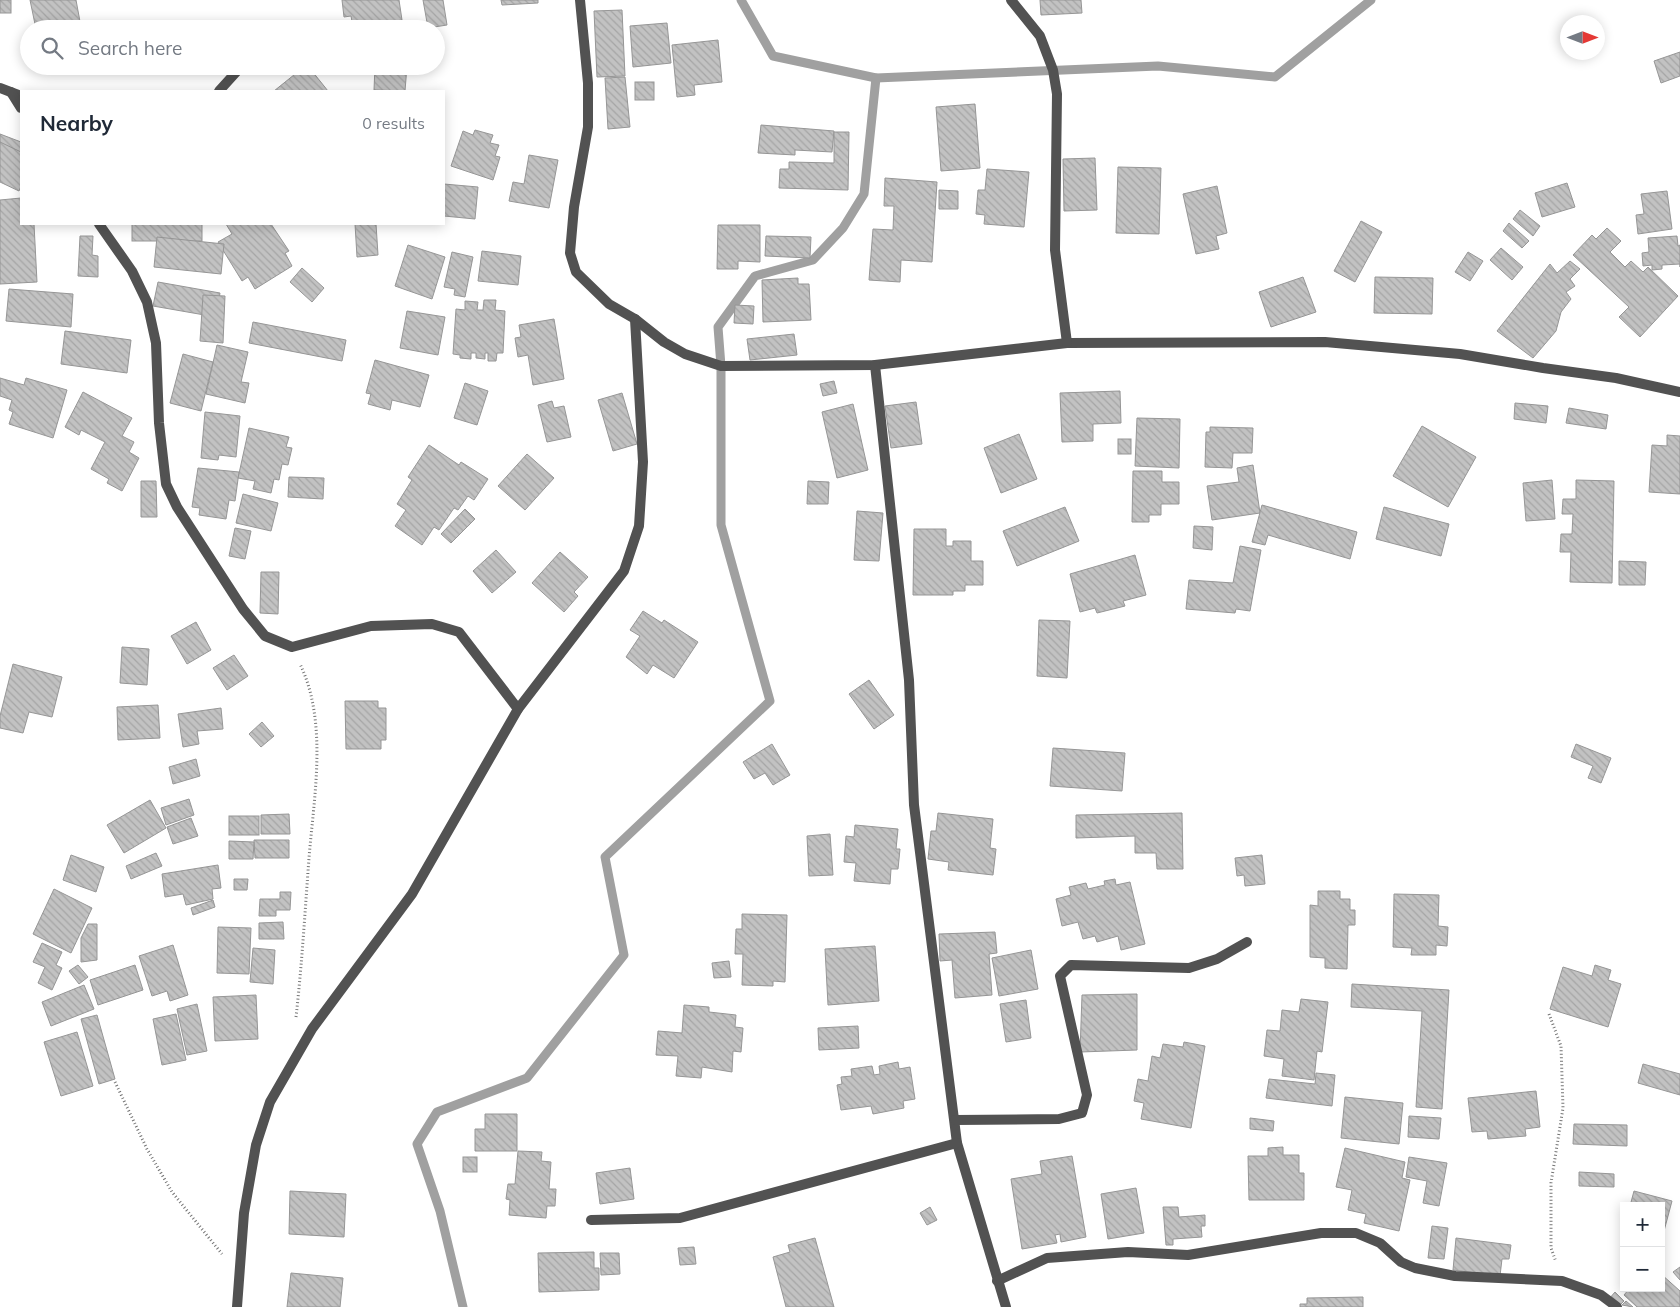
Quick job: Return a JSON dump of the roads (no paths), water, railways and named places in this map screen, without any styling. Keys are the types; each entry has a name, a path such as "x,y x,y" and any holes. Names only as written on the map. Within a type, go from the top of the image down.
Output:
{"street":[{"path":"580,0 588,83 588,127 574,207 570,253 576,272 609,304 636,319 664,342 685,354 721,366 875,365 1067,343 1325,342 1407,348 1616,378 1680,392"},
{"path":"1011,0 1040,36 1053,70 1058,94 1055,250 1067,343"},
{"path":"220,90 233,75"},
{"path":"0,88 20,96"},
{"path":"11,92 20,106"},
{"path":"100,225 132,271 147,302 156,342 159,423 166,484 177,507 243,609 265,636 292,647 371,626 432,624 459,632 518,709"},
{"path":"237,1307 244,1213 256,1145 270,1102 312,1029 412,894 518,709 624,571 639,526 643,462 636,319"},
{"path":"875,365 909,680 914,805 957,1143 1006,1307"},
{"path":"955,1120 1059,1119 1082,1113 1087,1095 1060,976 1071,965 1189,968 1217,959 1247,942"},
{"path":"591,1220 680,1218 957,1143"},
{"path":"997,1281 1048,1258 1128,1252 1188,1255 1322,1233 1356,1232 1380,1243 1401,1262 1415,1268 1455,1276 1562,1281 1601,1295 1617,1307"}],"waterway":[{"path":"741,0 773,56 876,78 1158,66 1275,77 1371,0"},
{"path":"463,1307 440,1211 417,1144 437,1112 527,1078 624,955 605,857 770,701 721,525 721,366 718,327 755,276 813,260 843,228 864,194 876,78"}]}
